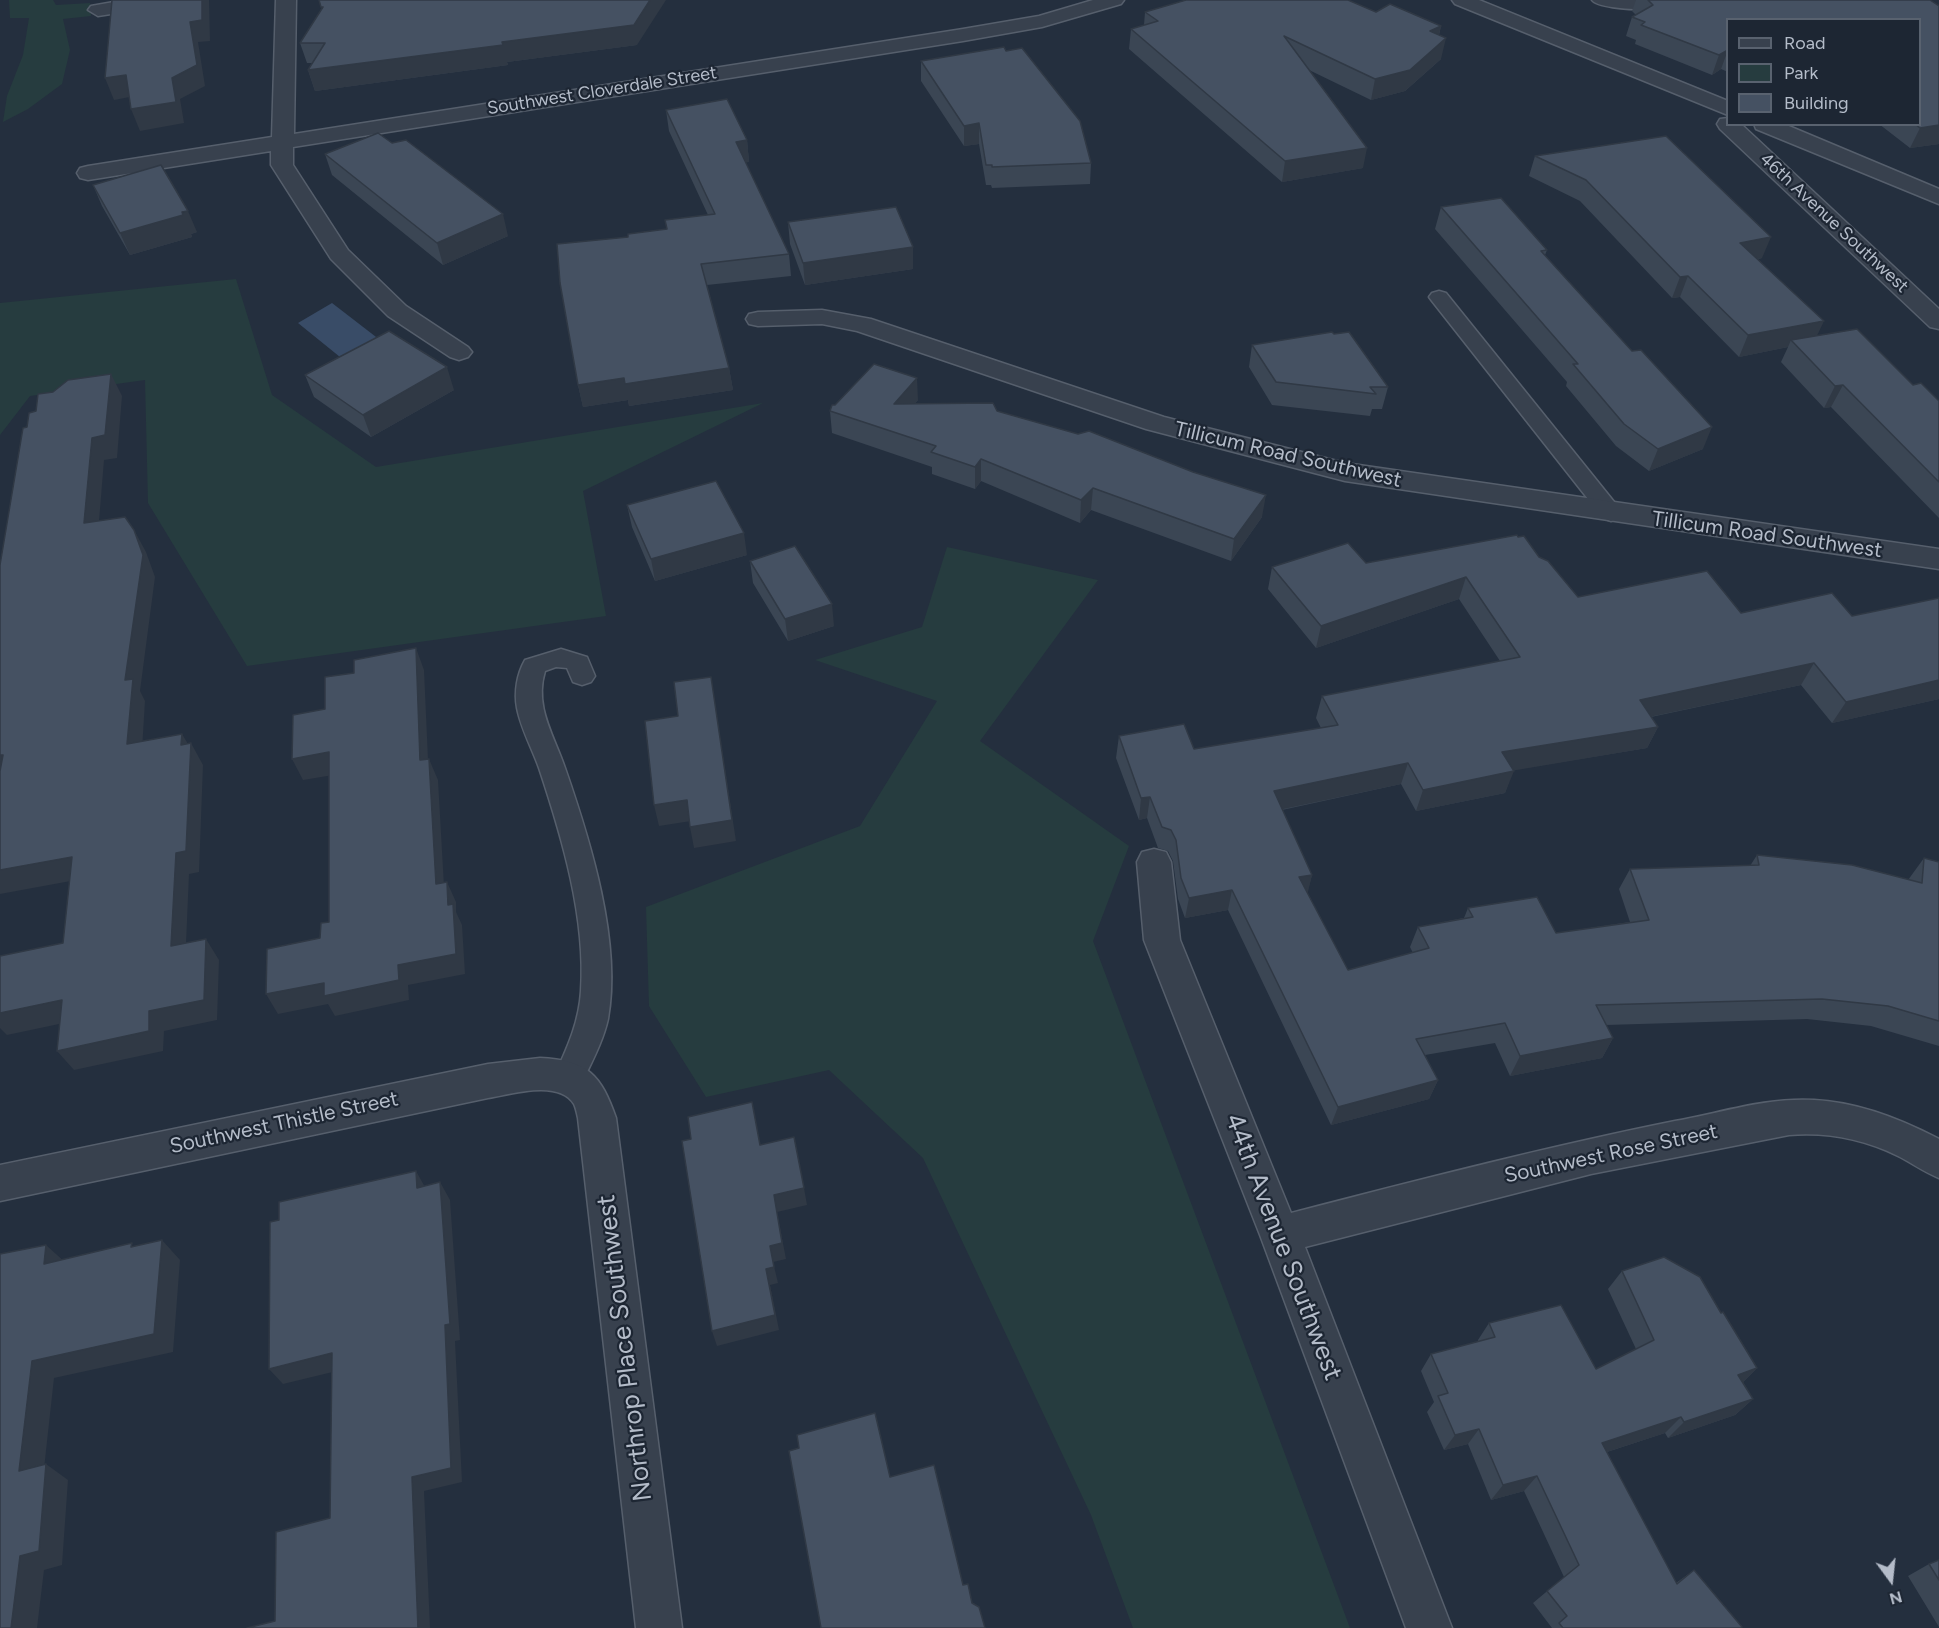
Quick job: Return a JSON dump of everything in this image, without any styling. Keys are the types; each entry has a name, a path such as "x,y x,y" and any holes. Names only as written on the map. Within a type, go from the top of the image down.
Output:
{"street":[{"path":"98,10 163,0"},
{"path":"286,0 282,165 339,254 397,311 459,352"},
{"name":"Southwest Cloverdale Street","path":"88,173 283,140 963,35 1042,21 1114,0"},
{"path":"1462,0 1726,108"},
{"path":"1602,0 1640,4 1698,0"},
{"name":"46th Avenue Southwest","path":"1700,98 1726,122"},
{"name":"46th Avenue Southwest","path":"1730,126 1939,322"},
{"path":"1769,126 1939,197"},
{"name":"Tillicum Road Southwest","path":"758,319 822,317 862,324 1155,423 1345,472 1611,513 1939,558"},
{"name":"44th Avenue Southwest","path":"1154,862 1162,940 1280,1235 1429,1628"},
{"name":"Southwest Thistle Street","path":"0,1183 488,1081 531,1074 569,1077"},
{"name":"Northrop Place Southwest","path":"569,1077 588,1093 597,1118 659,1628"},
{"name":"Southwest Rose Street","path":"1280,1235 1599,1153 1763,1122 1814,1116 1864,1125 1928,1152 1939,1160"}],"lane":[{"path":"1439,297 1611,513"},
{"path":"569,1077 592,1019 595,998 590,919 573,838 552,766 529,713 529,677 534,666 552,658 568,656 578,663 582,676"}],"green space":[{"path":"9,0 53,0 56,5 90,3 91,16 63,19 70,50 62,84 28,109 3,122 7,96 23,55 29,18 10,18"},
{"path":"236,279 272,395 376,467 763,403 583,491 606,616 247,666 148,503 145,380 30,396 0,435 0,303"},
{"path":"947,547 1098,580 980,741 1129,846 1093,941 1350,1628 1133,1628 1091,1515 923,1158 829,1070 706,1097 649,1006 646,907 860,826 937,701 815,660 922,627"}],"water":[{"path":"332,303 380,340 340,357 298,323"}],"building":[{"path":"112,0 202,0 202,20 190,22 197,65 172,78 176,102 131,109 126,75 105,78"},
{"path":"319,0 650,0 634,25 502,42 503,45 308,70 325,43 300,43 323,7"},
{"path":"1186,0 1348,0 1376,12 1390,4 1441,26 1430,31 1446,38 1410,70 1375,79 1284,36 1367,148 1285,161 1131,29 1158,21 1145,12"},
{"path":"1648,0 1930,0 1939,6 1939,125 1920,128 1918,126 1921,126 1921,18 1726,18 1726,51 1719,55 1641,25 1645,22 1632,17 1653,5"},
{"path":"1004,47 1006,51 1022,48 1080,121 1091,163 992,167 992,165 986,165 979,123 964,126 921,61"},
{"path":"727,99 747,140 736,142 789,254 701,264 729,368 625,384 624,378 578,385 560,283 557,244 628,237 628,234 667,229 665,220 715,214 666,110"},
{"path":"378,133 392,143 406,140 503,214 437,243 325,154"},
{"path":"1666,136 1771,237 1740,243 1824,321 1748,335 1688,276 1680,277 1586,180 1535,156"},
{"path":"161,165 188,211 182,212 183,215 120,233 93,185"},
{"path":"1501,198 1547,250 1541,251 1632,351 1641,350 1712,427 1658,449 1624,424 1573,364 1578,364 1441,207"},
{"path":"896,207 913,247 803,263 788,222"},
{"path":"1857,329 1913,385 1921,383 1939,401 1939,482 1843,385 1835,386 1791,340"},
{"path":"389,331 447,367 363,415 305,375"},
{"path":"1332,332 1334,334 1349,332 1388,387 1370,387 1376,394 1276,382 1252,345"},
{"path":"874,364 917,378 894,404 993,403 997,411 1078,434 1089,431 1193,472 1266,495 1234,539 1093,488 1081,500 981,459 975,467 931,452 936,446 830,411 832,405 835,405"},
{"path":"111,374 105,435 92,438 84,523 125,517 134,530 143,555 125,680 133,679 127,744 182,734 181,745 191,743 186,851 176,853 171,946 206,939 204,1000 149,1011 149,1031 57,1051 62,1000 0,1013 0,956 63,943 72,857 0,870 0,771 3,755 0,755 0,565 23,428 27,427 29,413 36,411 38,394 53,392 68,380"},
{"path":"716,481 744,533 651,559 627,505"},
{"path":"1517,535 1518,537 1524,536 1539,557 1548,561 1578,597 1707,571 1741,613 1832,593 1852,616 1939,598 1939,680 1846,702 1814,663 1640,700 1658,727 1502,752 1514,771 1423,790 1408,763 1274,791 1312,875 1299,877 1348,970 1429,948 1418,927 1473,917 1468,908 1537,897 1556,933 1649,920 1630,869 1759,865 1757,855 1852,865 1922,883 1924,858 1939,862 1939,1021 1888,1006 1822,999 1596,1005 1613,1038 1520,1056 1505,1023 1416,1039 1438,1080 1338,1107 1232,890 1189,898 1181,878 1176,840 1171,830 1162,827 1150,797 1141,798 1119,736 1184,724 1194,749 1338,725 1322,696 1520,657 1466,577 1321,626 1272,567 1348,543 1366,563"},
{"path":"795,546 832,604 785,619 750,561"},
{"path":"416,648 420,760 429,759 436,884 447,882 448,905 453,904 456,954 398,965 399,980 324,996 324,983 266,994 267,949 320,938 321,923 329,922 329,752 292,759 293,715 325,709 325,677 354,673 354,660"},
{"path":"711,677 732,820 690,827 687,800 654,805 645,721 678,716 674,682"},
{"path":"752,1102 760,1145 794,1137 804,1188 774,1195 782,1243 770,1246 774,1267 766,1269 775,1315 712,1331 682,1141 691,1139 688,1117"},
{"path":"416,1171 417,1188 440,1182 450,1324 445,1325 451,1468 412,1477 418,1628 247,1628 275,1621 276,1532 330,1518 332,1353 269,1369 270,1222 279,1220 279,1202"},
{"path":"162,1240 154,1334 32,1361 19,1471 46,1464 39,1551 20,1556 11,1628 0,1628 0,1254 46,1245 44,1264 132,1243 131,1247"},
{"path":"1664,1257 1700,1277 1721,1313 1723,1312 1757,1368 1738,1375 1753,1399 1684,1422 1681,1417 1602,1443 1677,1584 1694,1570 1742,1627 1563,1628 1559,1623 1567,1616 1547,1591 1579,1565 1537,1476 1503,1485 1479,1429 1455,1435 1438,1396 1448,1393 1431,1354 1495,1337 1489,1323 1561,1305 1596,1369 1654,1340 1622,1271"},
{"path":"875,1413 890,1477 934,1465 963,1585 968,1584 972,1603 979,1607 985,1628 821,1628 789,1451 799,1448 797,1435"},
{"path":"1939,1560 1939,1580 1929,1564"}]}
